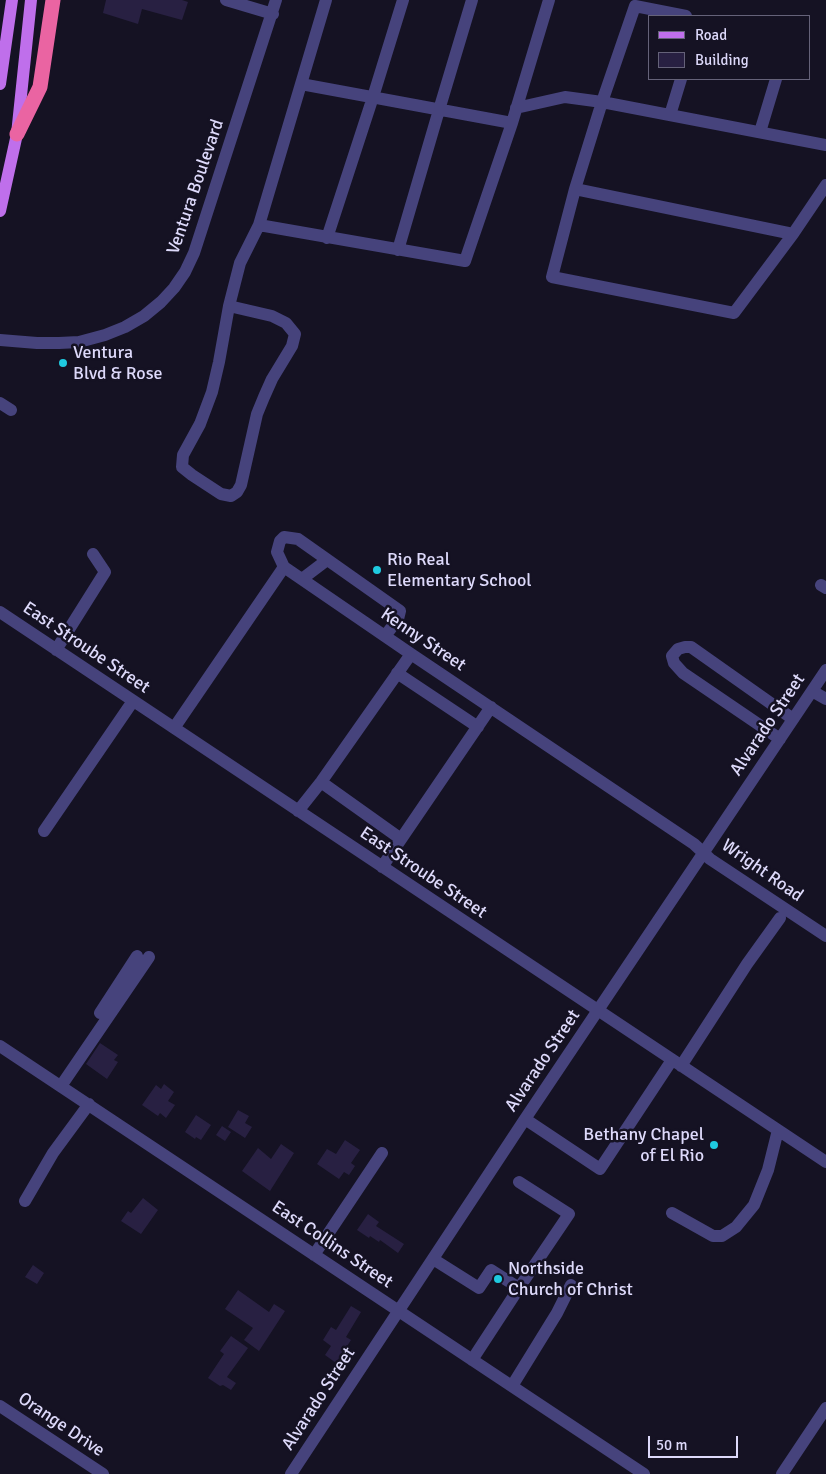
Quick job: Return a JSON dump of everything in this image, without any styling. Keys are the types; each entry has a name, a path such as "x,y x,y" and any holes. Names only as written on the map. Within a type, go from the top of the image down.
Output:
{"highway":[{"path":"17,134 40,86 53,0"}],"main road":[{"path":"0,84 12,0"},
{"path":"0,211 17,134 31,0"}],"street":[{"path":"226,0 272,14"},
{"name":"Ventura Boulevard","path":"0,340 59,344 79,342 105,335 125,327 144,316 174,288 194,253 276,0"},
{"path":"229,306 272,316 286,323 295,334 292,346 272,379 257,414 241,485 237,492 231,496 221,494 182,467 183,455 200,424 212,392 229,306 240,263 259,225 326,0"},
{"path":"327,238 403,0"},
{"path":"398,250 472,0"},
{"path":"259,225 465,261 512,123 549,0"},
{"path":"684,15 670,6 636,6 602,102 575,189 552,277 734,313 793,234 826,185"},
{"path":"670,116 681,80"},
{"path":"760,132 776,80"},
{"path":"301,84 512,123"},
{"path":"516,108 565,98 602,102 826,144"},
{"path":"575,189 793,234"},
{"path":"174,728 284,567 277,552 280,541 284,537 298,539 400,611 398,619 385,636"},
{"path":"56,650 105,572 93,554"},
{"path":"302,579 327,560"},
{"name":"Kenny Street","path":"284,567 704,852"},
{"name":"East Stroube Street","path":"0,612 826,1162"},
{"path":"780,738 683,673 674,663 672,656 678,649 691,647 793,719"},
{"path":"298,811 321,782 411,654"},
{"name":"Alvarado Street","path":"291,1474 525,1119 826,670"},
{"path":"397,673 478,727"},
{"path":"812,691 826,699"},
{"path":"44,831 133,701"},
{"path":"382,867 491,708"},
{"path":"321,782 401,839"},
{"name":"Wright Road","path":"704,852 710,859 826,936"},
{"path":"525,1119 600,1169 780,918"},
{"path":"58,1084 143,956"},
{"name":"East Collins Street","path":"0,1046 644,1474"},
{"path":"25,1201 53,1153 89,1104"},
{"path":"672,1213 713,1236 722,1236 736,1227 754,1205 768,1170 778,1130"},
{"path":"314,1255 382,1153"},
{"path":"472,1360 568,1214 519,1182"},
{"path":"433,1258 479,1288 491,1270 519,1288"},
{"path":"512,1386 557,1313 570,1285"},
{"name":"Orange Drive","path":"0,1406 103,1474"},
{"path":"782,1474 826,1408"}],"building":[{"path":"106,0 182,0 188,2 182,20 142,9 138,24 103,13"},
{"path":"100,1043 118,1055 114,1060 118,1062 107,1079 86,1064"},
{"path":"164,1084 174,1092 168,1101 175,1105 166,1118 160,1113 158,1116 142,1105 156,1085 161,1089"},
{"path":"238,1110 249,1116 245,1123 252,1127 245,1138 228,1127"},
{"path":"196,1115 211,1125 201,1140 196,1137 195,1139 185,1132"},
{"path":"222,1126 231,1132 225,1141 216,1135"},
{"path":"345,1140 360,1150 351,1163 355,1166 349,1175 344,1172 339,1179 317,1164 327,1149 336,1154"},
{"path":"281,1144 294,1153 270,1191 242,1171 258,1148 271,1159"},
{"path":"143,1198 158,1210 141,1234 121,1221 128,1211 131,1213"},
{"path":"368,1214 379,1222 376,1226 404,1244 398,1253 380,1240 379,1242 370,1236 369,1238 357,1230"},
{"path":"33,1265 44,1273 37,1284 25,1277"},
{"path":"238,1290 269,1312 274,1304 285,1311 259,1351 244,1340 253,1328 225,1309"},
{"path":"351,1306 361,1312 346,1337 351,1340 336,1363 325,1355 331,1346 323,1340 331,1327 336,1330"},
{"path":"231,1336 248,1348 227,1377 236,1383 231,1390 223,1385 220,1386 208,1378 224,1354 220,1351"}],"place":[{"name":"Ventura Blvd & Rose","path":"63,363"},
{"name":"Rio Real Elementary School","path":"377,570"},
{"name":"Bethany Chapel of El Rio","path":"714,1145"},
{"name":"Northside Church of Christ","path":"498,1279"}]}
